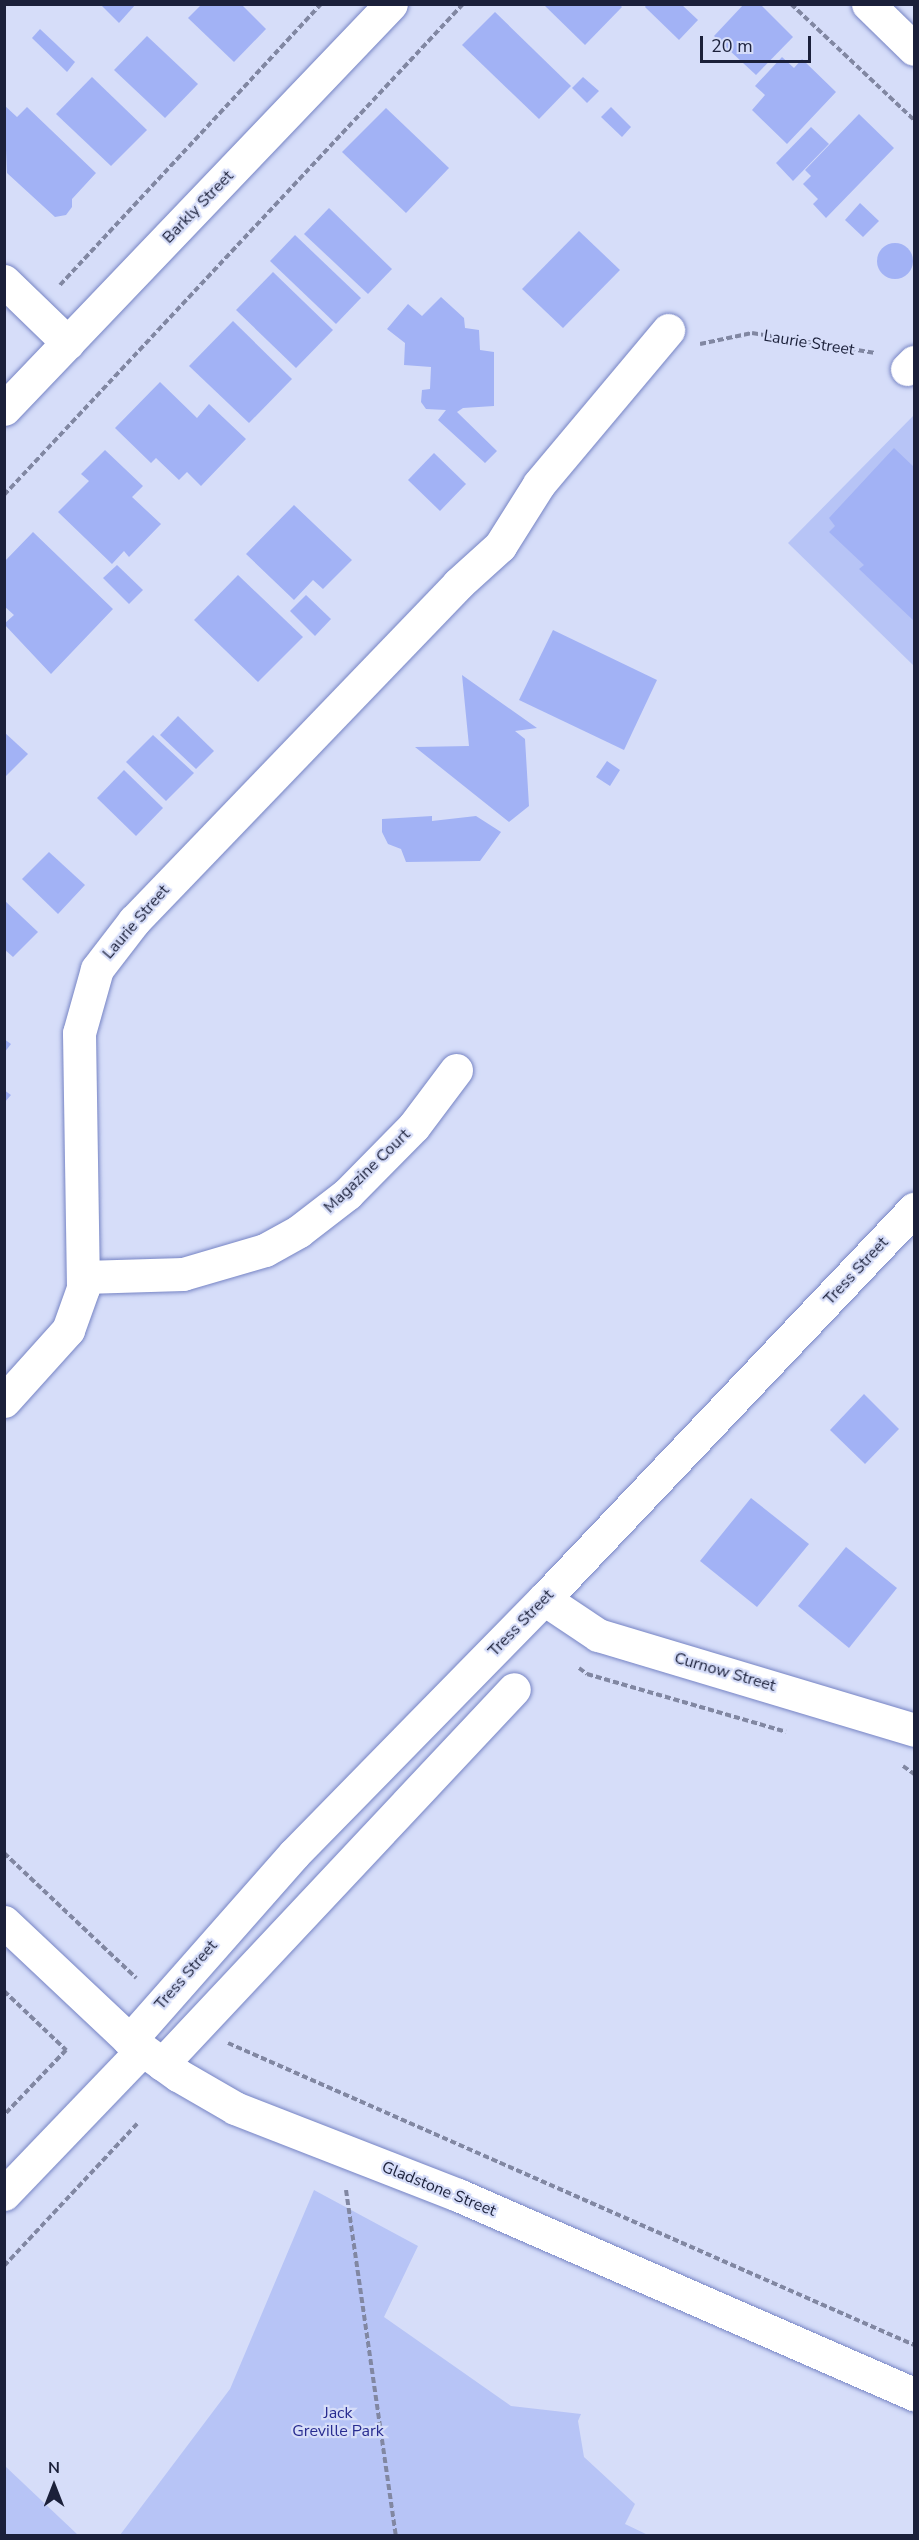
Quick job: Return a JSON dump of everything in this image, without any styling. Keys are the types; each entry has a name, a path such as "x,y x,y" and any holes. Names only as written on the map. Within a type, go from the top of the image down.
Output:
{"street":[{"name":"Barkly Street","path":"4,409 391,4"},
{"path":"868,4 915,49"},
{"path":"4,280 68,343"},
{"name":"Laurie Street","path":"4,1401 71,1324 80,1304 84,1277 79,1033 85,999 97,969 142,913 458,584 500,546 539,484 680,338"},
{"name":"Magazine Court","path":"84,1277 183,1275 238,1260 274,1245 347,1194 414,1126 456,1070"},
{"name":"Tress Street","path":"144,2051 165,1999 294,1854 544,1599 915,1209"},
{"name":"Curnow Street","path":"544,1599 598,1635 915,1730"},
{"name":"Tress Street","path":"4,2194 144,2051 198,2022 514,1689"},
{"name":"Gladstone Street","path":"4,1922 144,2051 235,2108 458,2195 915,2394"}],"path":[{"path":"35,310 321,4"},
{"path":"4,495 463,4"},
{"path":"790,4 915,120"},
{"name":"Laurie Street","path":"680,338 752,333 900,361"},
{"path":"574,1663 587,1674 792,1733"},
{"path":"894,1763 915,1774"},
{"path":"4,1852 134,1976 165,1999"},
{"path":"4,1991 66,2050 4,2115"},
{"path":"198,2022 225,2041 314,2082 915,2345"},
{"path":"4,2266 137,2124"},
{"path":"341,2151 396,2535"}],"green space":[{"path":"914,415 914,666 788,543"},
{"name":"Jack Greville Park","path":"314,2190 418,2246 384,2317 511,2406 581,2414 578,2421 584,2457 635,2504 625,2524 648,2535 120,2535 230,2389"},
{"path":"5,2466 78,2535 5,2535"}],"building":[{"path":"100,4 136,4 119,23"},
{"path":"202,4 241,4 266,29 234,62 188,18"},
{"path":"543,4 619,4 622,7 585,45"},
{"path":"647,4 681,4 698,20 679,40 645,7"},
{"path":"744,4 760,4 793,37 756,75 714,36"},
{"path":"495,12 571,86 539,119 462,45"},
{"path":"40,29 75,62 67,72 32,38"},
{"path":"147,36 198,84 165,118 114,70"},
{"path":"782,57 794,68 802,59 836,92 787,144 752,110 765,95 755,86"},
{"path":"92,77 147,130 111,166 56,114"},
{"path":"583,77 599,91 587,103 572,88"},
{"path":"4,105 17,117 27,107 96,173 72,199 72,207 66,215 55,217 7,173"},
{"path":"611,107 631,127 622,137 601,117"},
{"path":"386,108 449,168 406,213 342,152"},
{"path":"859,114 894,148 826,218 813,204 818,199 803,184 811,176 805,170"},
{"path":"811,127 829,144 793,181 776,163"},
{"path":"860,203 879,221 863,237 845,220"},
{"path":"329,208 392,269 368,294 304,234"},
{"path":"579,231 620,270 563,328 522,289"},
{"path":"295,235 361,298 336,324 270,261"},
{"path":"895,243 908,248 913,261 908,274 895,279 882,274 877,261 882,248"},
{"path":"273,272 333,330 296,368 236,310"},
{"path":"441,297 464,318 465,328 479,330 480,350 494,352 494,406 463,408 457,412 497,451 485,463 438,420 446,410 426,409 421,402 422,390 430,389 431,367 404,365 405,343 387,329 408,304 422,316"},
{"path":"233,321 292,379 249,423 189,366"},
{"path":"160,382 197,418 209,404 246,439 201,486 187,472 179,480 156,458 151,463 115,428"},
{"path":"894,448 914,467 914,621 859,569 864,565 829,532 835,526 829,518"},
{"path":"105,450 143,486 132,497 161,524 129,557 124,551 112,564 58,512 89,481 81,474"},
{"path":"434,453 466,484 440,511 408,480"},
{"path":"294,505 352,560 323,589 313,580 294,600 246,554"},
{"path":"33,532 113,609 51,674 4,624 14,615 4,606 4,562"},
{"path":"117,565 143,590 129,604 103,578"},
{"path":"238,575 303,637 258,682 194,620"},
{"path":"306,595 331,619 315,636 290,611"},
{"path":"553,630 657,680 624,750 519,700"},
{"path":"462,675 537,728 515,731 525,739 529,806 509,822 415,747 469,746"},
{"path":"178,716 214,751 196,769 160,735"},
{"path":"4,732 28,754 4,778"},
{"path":"153,735 194,773 166,801 126,762"},
{"path":"607,761 620,770 610,786 596,777"},
{"path":"124,770 163,808 136,836 97,798"},
{"path":"432,816 432,821 476,816 501,832 480,861 406,862 401,849 388,844 382,832 382,819"},
{"path":"49,852 85,885 58,914 22,879"},
{"path":"4,900 38,932 13,957 4,949"},
{"path":"4,1039 11,1044 4,1053"},
{"path":"4,1090 11,1095 4,1103"},
{"path":"864,1394 899,1429 865,1464 830,1430"},
{"path":"751,1498 809,1544 757,1607 700,1561"},
{"path":"846,1547 897,1588 849,1648 798,1606"}]}
